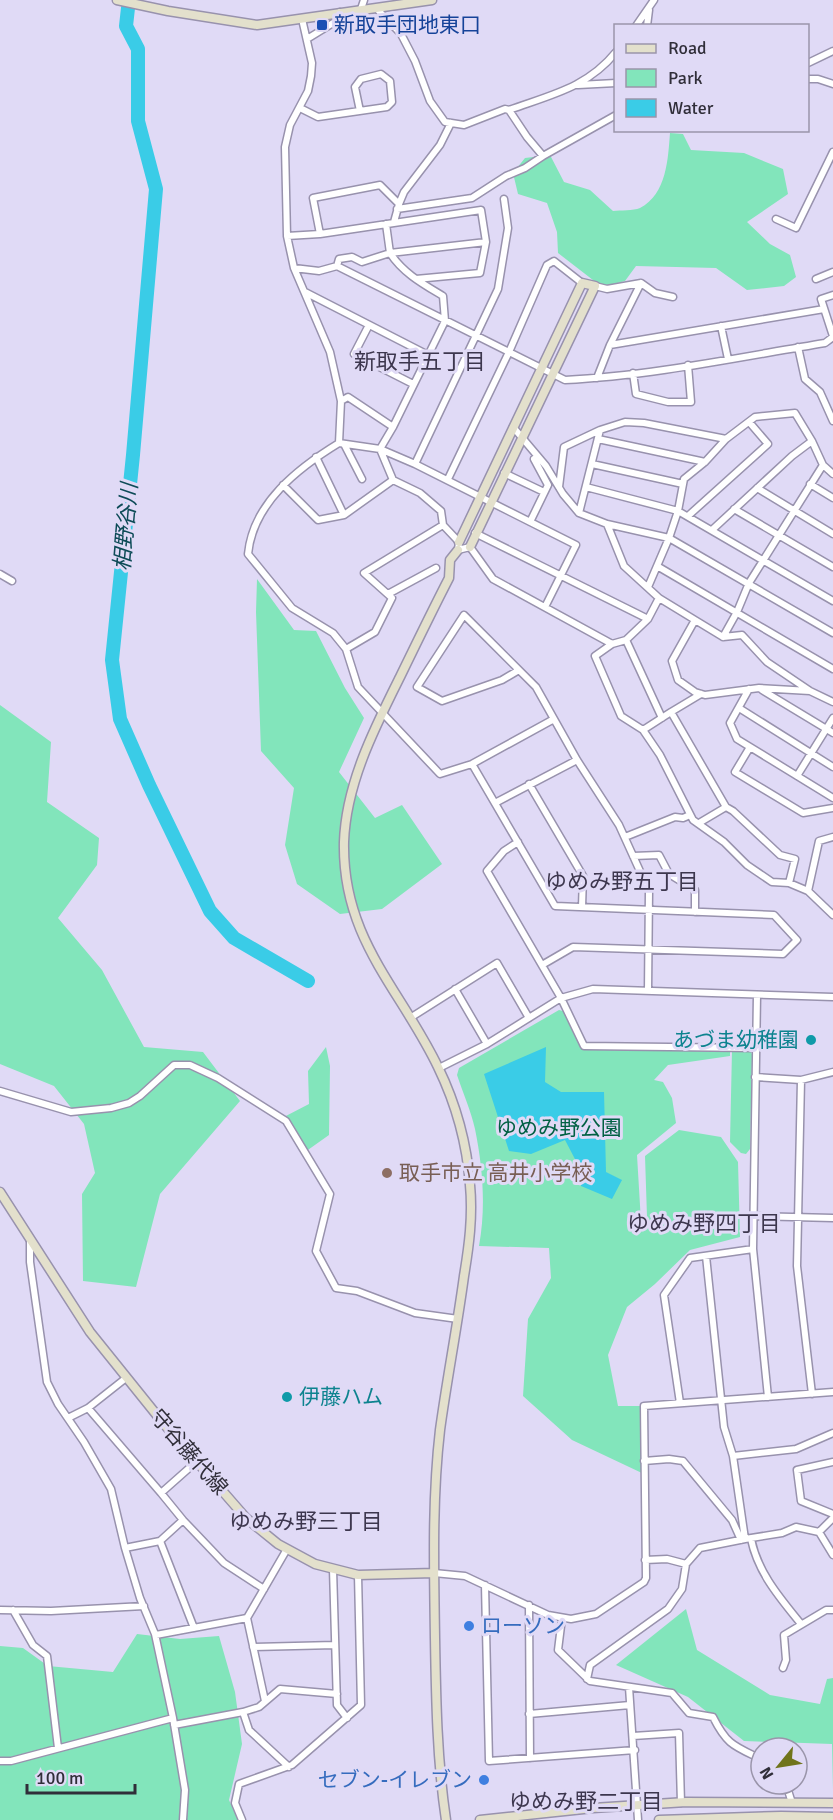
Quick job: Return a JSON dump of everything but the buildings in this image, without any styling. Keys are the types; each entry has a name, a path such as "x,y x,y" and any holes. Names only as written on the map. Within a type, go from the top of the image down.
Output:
{"street":[{"path":"117,0 248,25 268,25 340,12 432,0"},
{"path":"361,9 364,0"},
{"path":"638,24 654,0"},
{"path":"376,7 401,34 415,61 430,101 445,122 464,125 578,85 614,83"},
{"path":"647,24 649,10"},
{"path":"307,39 338,20 340,12"},
{"path":"302,19 312,63 311,76 300,108 290,125 285,147 287,236 294,268 326,339 341,401 341,443 362,479"},
{"path":"809,62 833,51"},
{"path":"578,85 607,62 614,53"},
{"path":"300,108 318,117 360,111 387,107 392,102 390,81 381,74 361,79 355,87 360,111"},
{"path":"809,79 833,84"},
{"path":"509,110 543,156"},
{"path":"398,206 472,198 506,176 525,168 614,116"},
{"path":"394,222 404,192 440,145 452,123"},
{"path":"776,219 796,228 833,152"},
{"path":"320,234 313,198 380,185 398,206"},
{"path":"415,464 498,289 508,228 504,199"},
{"path":"287,236 320,234 481,210 486,242 480,273 415,279"},
{"path":"380,449 393,428 445,321 443,296 398,266 390,253 386,224"},
{"path":"337,266 339,259 352,257 362,262 390,253 486,242"},
{"path":"448,479 509,352 547,265 554,261 582,283 607,289 641,283 655,293 673,297"},
{"path":"294,268 319,271 337,266 565,380 633,373 825,343 833,337 821,299 833,295"},
{"path":"816,279 833,272"},
{"path":"446,1820 439,1749 434,1573 435,1473 445,1389 458,1319 471,1225 471,1186 465,1145 456,1112 439,1068 410,1017 378,968 363,938 352,904 346,872 344,842 348,808 356,775 382,713 449,578 450,560 582,283"},
{"path":"597,378 610,345 641,283"},
{"path":"470,547 595,286"},
{"path":"305,292 428,355"},
{"path":"610,345 824,309"},
{"path":"369,325 354,354 413,384"},
{"path":"721,326 728,359"},
{"path":"798,347 805,379 820,392 833,421"},
{"path":"633,373 636,394 668,402 691,402 688,365"},
{"path":"341,401 348,397 393,428"},
{"path":"648,587 678,511 684,479 705,462 726,439 756,417 795,413 823,465 833,474"},
{"path":"559,488 564,447 600,430 625,422 644,423 726,439"},
{"path":"688,516 768,444 750,423"},
{"path":"513,427 546,466 559,488 579,513 607,524 669,538 833,633"},
{"path":"579,513 600,430"},
{"path":"598,439 705,462"},
{"path":"712,530 792,456 812,441"},
{"path":"545,607 576,545 481,495 380,449 341,443 316,457 283,485 262,513 250,537 248,554 292,608 333,633 346,649 358,687 440,774 472,764 554,719"},
{"path":"380,449 393,480 420,493 441,511 443,525 458,546 470,547 493,579 612,644"},
{"path":"316,457 344,515"},
{"path":"530,522 548,485 534,459"},
{"path":"592,464 683,484"},
{"path":"723,637 749,583 823,465"},
{"path":"504,473 544,492"},
{"path":"283,485 318,520 344,515 393,480"},
{"path":"810,484 833,498"},
{"path":"586,487 678,511 833,601"},
{"path":"757,488 833,534"},
{"path":"734,509 833,567"},
{"path":"607,524 624,566 658,598 723,637 742,635 767,662 810,691 833,702"},
{"path":"346,649 375,632 392,598 364,573 443,525"},
{"path":"475,533 648,619"},
{"path":"657,566 833,669"},
{"path":"388,594 436,568"},
{"path":"0,574 12,581"},
{"path":"658,598 648,619 626,640 612,644 595,656 621,716 643,730 660,755 693,820 724,842 747,865 772,882 789,884 808,891 833,915"},
{"path":"519,670 502,680 442,701 417,687 464,615 519,670 536,687 619,825 649,891 648,991"},
{"path":"695,620 672,661 678,680 701,694"},
{"path":"626,640 662,718"},
{"path":"643,730 701,694 749,688 810,691"},
{"path":"749,688 730,723 737,739 833,798"},
{"path":"759,688 830,731"},
{"path":"739,708 833,767"},
{"path":"671,712 726,807 780,855 795,859 789,884"},
{"path":"797,776 830,731 833,718"},
{"path":"750,747 735,772 803,813 833,808"},
{"path":"495,803 578,760"},
{"path":"472,764 555,906 774,915 797,940 783,954 573,947 542,965"},
{"path":"530,784 583,876 582,907"},
{"path":"699,823 726,807"},
{"path":"625,837 675,817 682,818 690,815"},
{"path":"808,891 819,841 833,837"},
{"path":"518,842 504,851 487,870 561,998 584,1046 755,1048"},
{"path":"633,856 659,855 669,874 695,890 695,912"},
{"path":"410,1017 497,963 529,1018"},
{"path":"455,989 487,1044"},
{"path":"439,1068 487,1044 561,998 593,989 833,997"},
{"path":"757,995 753,1249 768,1397"},
{"path":"0,1090 71,1112 111,1108 129,1103 174,1065 190,1065 218,1078 286,1121 330,1194 316,1251 336,1288 357,1291 415,1313 458,1319"},
{"path":"755,1077 801,1080 833,1072"},
{"path":"801,1080 797,1266 812,1394"},
{"name":"守谷藤代線","path":"0,1192 90,1332 196,1462 246,1518 278,1544 315,1564 358,1575 434,1573"},
{"path":"753,1216 833,1218"},
{"path":"30,1241 30,1262 48,1382 58,1404 111,1489 125,1548 156,1635 184,1790 183,1820"},
{"path":"680,1403 664,1295 690,1258 753,1249"},
{"path":"706,1256 724,1427 733,1456 746,1540"},
{"path":"68,1418 88,1408 126,1378"},
{"path":"434,1573 465,1576 548,1615 578,1618 596,1614 644,1582 646,1578 644,1406 833,1392"},
{"path":"88,1408 183,1520 224,1563 264,1589"},
{"path":"733,1456 796,1449 833,1433"},
{"path":"644,1461 669,1459 683,1461 746,1540 769,1583 801,1624"},
{"path":"161,1493 196,1462"},
{"path":"819,1532 833,1516 801,1501 797,1470 833,1462"},
{"path":"125,1548 160,1541 183,1520"},
{"path":"587,1679 590,1665 668,1609 682,1588 686,1564 700,1548 782,1533 796,1527 819,1532 833,1554"},
{"path":"160,1541 194,1628"},
{"path":"265,1701 247,1618 287,1550"},
{"path":"645,1560 667,1559 686,1564"},
{"path":"333,1569 337,1705 347,1718"},
{"path":"242,1820 235,1803 239,1784 289,1767 361,1705 358,1575"},
{"path":"485,1586 489,1761 634,1750"},
{"path":"529,1605 530,1758"},
{"path":"0,1610 51,1611 144,1606"},
{"path":"13,1610 33,1646 47,1656 58,1748"},
{"path":"783,1668 786,1660 784,1635 826,1610 833,1610"},
{"path":"156,1635 247,1618"},
{"path":"562,1618 558,1650 587,1679 629,1688 672,1693 689,1713 713,1717 719,1730 734,1747 749,1754"},
{"path":"254,1647 336,1646"},
{"path":"629,1688 638,1820"},
{"path":"0,1761 11,1761 173,1721 243,1712 259,1707 280,1689 337,1694"},
{"path":"529,1714 630,1705"},
{"path":"243,1712 249,1730 289,1767"},
{"path":"633,1736 679,1733 681,1803"},
{"path":"790,1796 792,1803"},
{"path":"480,1820 637,1805 833,1803"},
{"path":"659,1820 833,1817"}],"green space":[{"path":"670,133 683,134 691,150 744,153 783,169 788,194 747,222 770,244 790,255 796,277 784,286 747,290 716,268 636,266 625,281 602,287 558,253 557,232 547,203 518,194 513,173 525,158 550,155 564,182 590,190 613,211 640,208 649,202 661,185 667,164"},
{"path":"257,579 294,630 316,631 345,688 364,718 339,772 375,818 402,805 442,864 382,909 340,914 297,884 285,845 294,788 261,751"},
{"path":"0,705 51,742 47,802 99,838 97,865 58,918 102,970 144,1047 203,1052 240,1101 160,1194 136,1287 83,1281 82,1194 95,1173 84,1124 54,1086 0,1064"},
{"name":"ゆめみ野公園","path":"559,1010 563,1011 584,1048 730,1052 730,1056 668,1065 654,1080 663,1082 672,1098 676,1123 637,1155 641,1222 647,1217 645,1156 679,1130 721,1137 738,1162 740,1237 690,1250 627,1307 608,1355 618,1406 644,1406 644,1474 572,1440 523,1396 528,1319 551,1278 549,1248 479,1246 483,1203 480,1158 473,1122 457,1075 459,1068"},
{"path":"326,1047 330,1066 329,1135 305,1152 282,1118 309,1104 308,1071"},
{"path":"732,1050 750,1051 752,1054 750,1149 746,1154 741,1153 730,1142"},
{"path":"686,1609 697,1650 770,1695 820,1704 827,1679 833,1678 833,1789 832,1744 809,1743 809,1736 749,1736 749,1741 744,1741 688,1697 616,1665"},
{"path":"137,1634 180,1639 219,1636 235,1692 242,1744 229,1800 238,1820 0,1820 0,1646 23,1648 48,1666 113,1672"}],"water":[{"path":"546,1047 545,1082 561,1092 604,1092 606,1172 622,1180 612,1199 581,1186 576,1161 565,1140 531,1154 509,1151 484,1074"}],"waterway":[{"name":"相野谷川","path":"128,8 126,26 138,49 138,121 156,189 133,455 112,660 120,719 210,911 234,938 308,981"}],"place":[{"name":"新取手団地東口","path":"322,25"},
{"name":"あづま幼稚園","path":"811,1040"},
{"name":"取手市立 高井小学校","path":"387,1173"},
{"name":"伊藤ハム","path":"287,1397"},
{"name":"ローソン","path":"469,1626"},
{"name":"セブン-イレブン","path":"484,1780"}],"district":[{"name":"新取手五丁目","path":"420,361"},
{"name":"ゆめみ野五丁目","path":"622,881"},
{"name":"ゆめみ野四丁目","path":"704,1223"},
{"name":"ゆめみ野三丁目","path":"306,1521"},
{"name":"ゆめみ野二丁目","path":"586,1801"}]}
